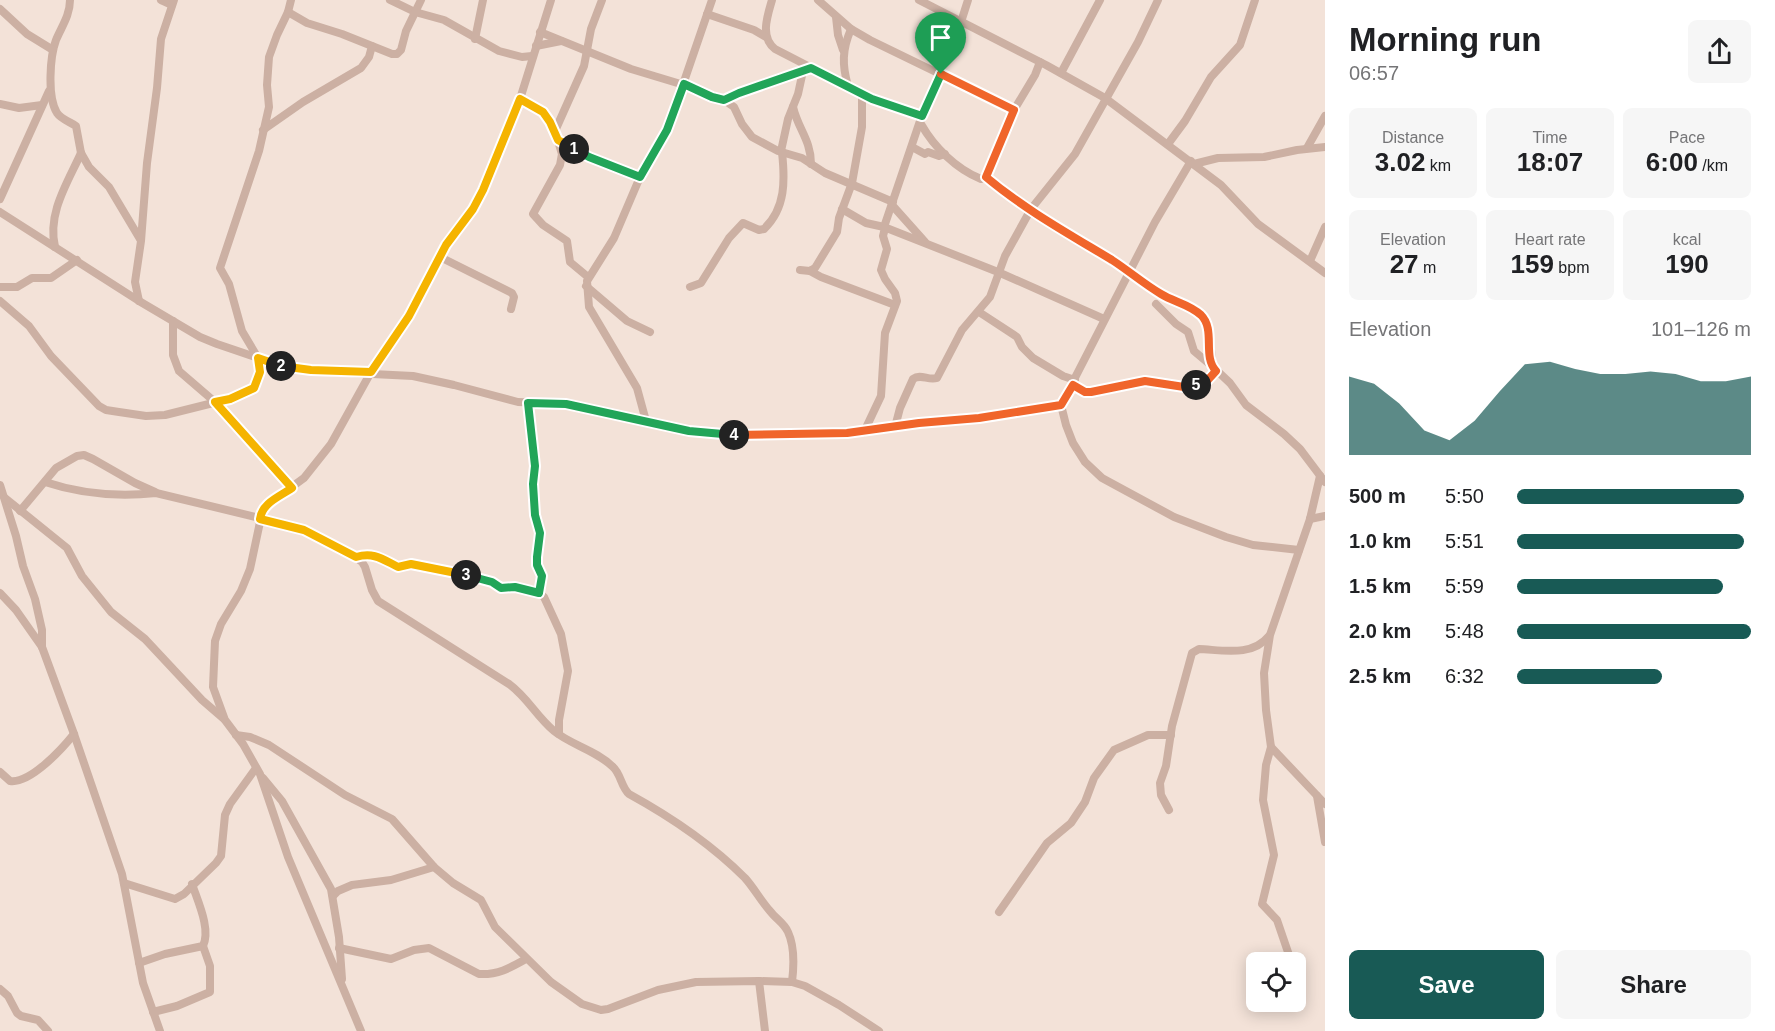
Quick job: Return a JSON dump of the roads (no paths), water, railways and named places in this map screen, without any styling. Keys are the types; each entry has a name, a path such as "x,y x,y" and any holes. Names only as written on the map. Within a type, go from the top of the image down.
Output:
{"street":[{"path":"0,199 49,91 53,50 68,16 70,0"},
{"path":"138,301 135,282 161,39 173,3 161,0"},
{"path":"0,301 29,326 51,356 99,406 106,410 146,416 165,415 230,399 254,388 260,372 258,358 242,332 229,284 220,268 223,253 259,151 269,106 267,85 269,57 291,0"},
{"path":"390,0 415,12 444,20 475,39 507,54 532,56"},
{"path":"288,12 307,23 342,33 397,54 421,0"},
{"path":"475,39 483,0"},
{"path":"225,720 213,687 215,641 221,624 241,591 250,569 261,512 266,505 304,478 331,444 371,372 409,316 440,257 483,190 520,99 551,0"},
{"path":"555,131 576,85 588,51 591,29 602,0"},
{"path":"646,421 637,388 589,307 587,282 614,238 640,177 667,130 712,0"},
{"path":"772,0 766,37 770,45 807,70 922,120 928,137 945,154 981,179 986,177 1014,110 1040,62"},
{"path":"818,0 851,29 878,45 1014,110"},
{"path":"961,22 968,0"},
{"path":"1061,73 1100,0"},
{"path":"895,427 900,408 913,379 921,376 930,379 937,378 962,330 990,297 998,272 1031,209 1075,153 1138,42 1158,0"},
{"path":"1167,144 1185,121 1211,77 1240,45 1255,0"},
{"path":"922,1 1105,98 1221,185 1264,229 1325,273"},
{"path":"0,9 27,34 53,50"},
{"path":"708,14 754,30 766,37"},
{"path":"836,16 838,35 843,50"},
{"path":"848,86 842,60 843,50 851,29"},
{"path":"540,32 632,69 684,84 724,100 734,107 742,124 752,137 782,152 802,158 825,173 893,203 926,243"},
{"path":"536,46 561,41"},
{"path":"263,130 303,102 361,68 369,57 372,46"},
{"path":"724,100 807,70"},
{"path":"690,287 701,284 729,238 743,223 764,230 778,209 784,190 782,152 788,119 807,70"},
{"path":"864,432 881,396 885,333 897,297 881,270 887,249 883,236 912,147 941,74"},
{"path":"49,91 59,116 76,126 81,153 89,167 109,187 141,241"},
{"path":"810,271 819,264 833,239 852,183 862,127 862,93"},
{"path":"520,99 543,112 555,131 562,154 560,165 533,214 543,225 567,241 570,262 587,282 627,321 650,332"},
{"path":"0,104 19,108 42,105"},
{"path":"793,107 796,121 810,147 811,164"},
{"path":"1307,148 1325,116"},
{"path":"558,140 589,157 640,177"},
{"path":"912,147 925,154 928,152 939,156 945,154"},
{"path":"1299,550 1253,546 1214,533 1163,512 1102,478 1085,462 1073,443 1061,405 1155,222 1192,163 1218,158 1264,158 1307,148 1325,147"},
{"path":"56,246 53,227 58,204 81,153"},
{"path":"979,312 1017,337 1022,347 1033,358 1085,392 1145,381 1184,387 1205,383 1214,369 1208,324 1194,309 1162,295 986,177"},
{"path":"842,208 866,223 885,227 998,272 1104,319"},
{"path":"0,212 138,301 217,345 285,367 413,376 494,397 528,403 566,404 689,431 727,435 864,432 1061,405"},
{"path":"1310,261 1325,227"},
{"path":"440,257 512,293 514,297 511,309"},
{"path":"0,287 17,287 33,278 51,278 77,260"},
{"path":"800,270 810,271 895,305"},
{"path":"1156,304 1188,333 1194,351 1230,383 1246,405 1300,449 1323,479 1270,635 1264,673 1271,747 1266,765 1263,800 1274,855 1262,904 1277,920 1288,952"},
{"path":"173,321 173,355 178,371 215,402 292,488"},
{"path":"528,403 535,466 533,484 535,515 540,533 537,565 542,576 539,593"},
{"path":"20,512 56,468 77,456 84,456 156,493 304,530 356,557 365,567 378,601 509,684 523,695 537,713 559,734 611,764 618,773 625,791 714,849 745,879 771,913 787,929 794,961 792,982"},
{"path":"45,482 86,492 131,496 156,493"},
{"path":"0,484 35,600 42,630 42,647"},
{"path":"4,498 67,548 82,576 111,612 145,639 202,700 225,720 258,771 282,801 333,896 342,986"},
{"path":"1310,519 1325,516"},
{"path":"356,557 367,554 378,555 398,567 411,564 428,566 485,580 501,588 515,587 539,593 546,598 561,634 568,670 559,720 559,734"},
{"path":"0,593 16,610 42,647 74,734 106,823 124,883 143,983 160,1031"},
{"path":"1168,810 1160,790 1192,653 1199,649 1252,650 1263,645 1270,635"},
{"path":"0,772 10,781 19,780 60,751 74,734"},
{"path":"236,735 250,737 269,745 345,795 392,819 434,867 453,883 481,900 495,927 526,959 551,982 582,1004 601,1010 675,985 696,982 792,982 839,1005 879,1031"},
{"path":"999,912 1047,843 1071,823 1086,802 1094,778 1114,750 1148,735 1172,735"},
{"path":"1271,747 1325,804"},
{"path":"124,883 175,899 184,894 221,856 225,815 230,804 258,771"},
{"path":"258,771 288,857 361,1031"},
{"path":"1317,795 1325,842"},
{"path":"333,896 338,891 352,885 391,880 434,867"},
{"path":"153,1012 210,992 210,966 203,946 205,928 192,884"},
{"path":"139,963 165,954 203,946"},
{"path":"339,948 391,959 414,950 429,948 479,974 503,971 526,959"},
{"path":"759,981 765,1031"},
{"path":"0,989 8,996 17,1013 38,1020 48,1031"}]}
